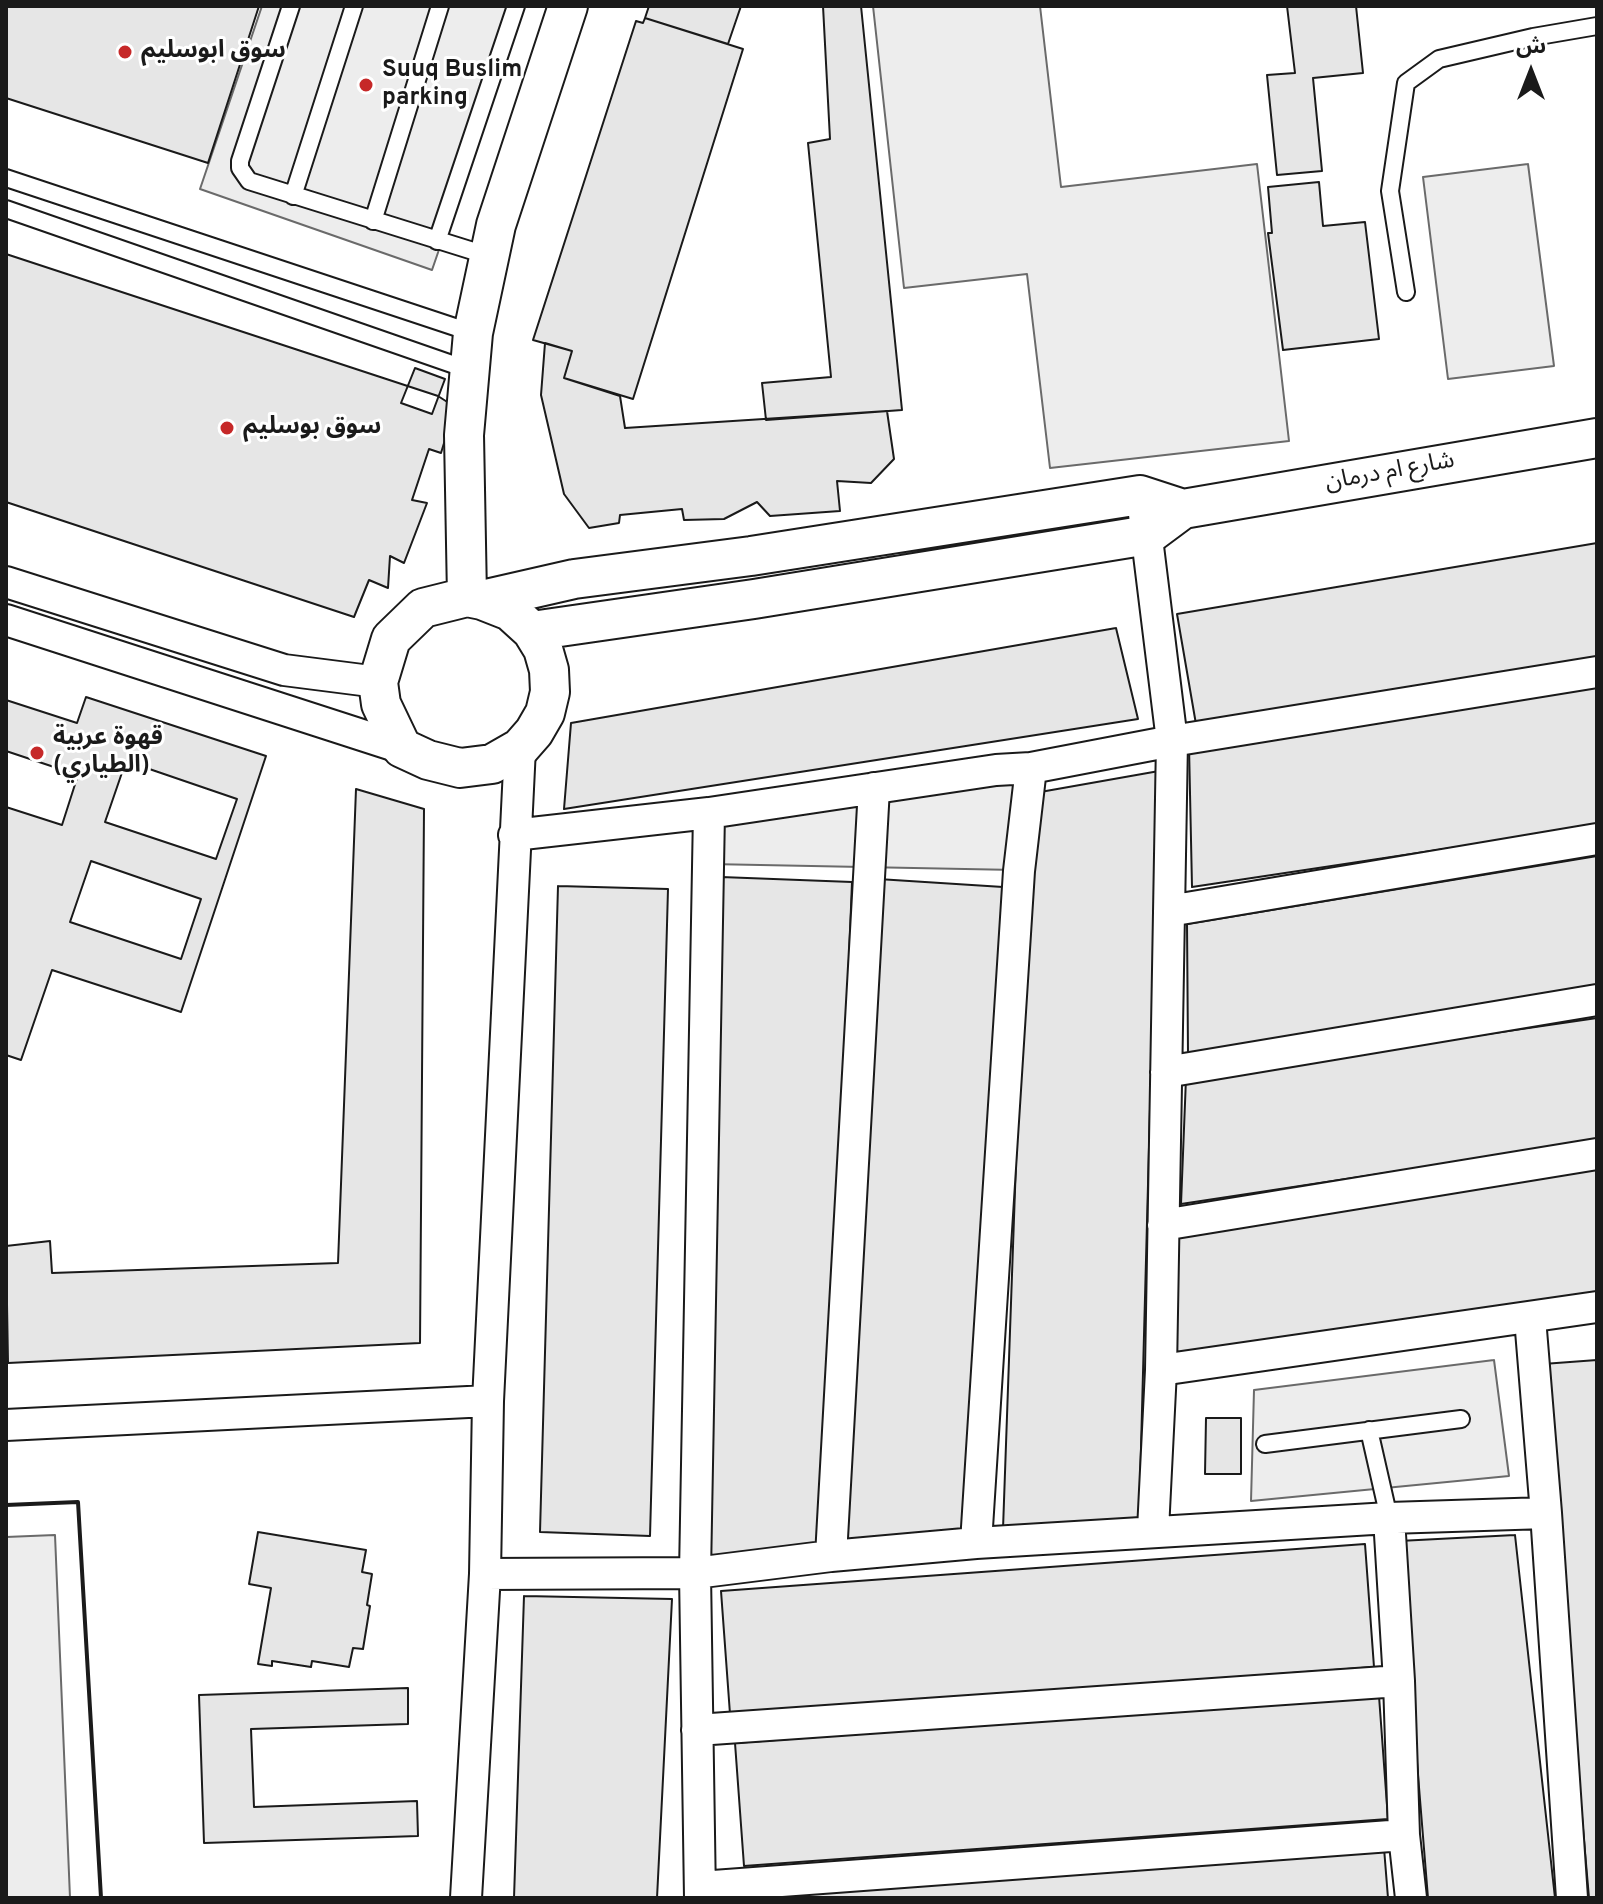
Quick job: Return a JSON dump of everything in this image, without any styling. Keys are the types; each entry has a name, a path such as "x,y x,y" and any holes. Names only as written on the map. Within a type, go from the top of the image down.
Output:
{"street":[{"path":"474,598 464,435 473,333 489,256 510,179 568,6"},
{"name":"شارع ام درمان","path":"1183,509 1597,438"},
{"path":"1140,495 1148,535 1172,741 1161,1370 1153,1530"},
{"path":"402,748 381,704 378,682 391,639 423,608 574,579 751,556 1140,495 1183,509"},
{"path":"532,631 754,599 1148,535 1183,509"},
{"path":"6,582 284,670 378,682"},
{"path":"6,620 460,768 492,764 520,748 545,713 550,692 546,660 532,631 510,611 474,598"},
{"path":"514,835 709,813 1031,768 1172,741 1597,672"},
{"path":"466,1898 485,1574 488,1401 520,748"},
{"path":"976,1543 1019,871 1031,768"},
{"path":"831,1556 874,788"},
{"path":"709,813 695,1573 700,1893 1404,1835"},
{"path":"1169,911 1597,839"},
{"path":"1166,1072 1597,1000"},
{"path":"1163,1225 1597,1154"},
{"path":"1161,1370 1597,1307"},
{"path":"1530,1318 1572,1898"},
{"path":"6,1425 488,1401"},
{"path":"485,1574 695,1573 831,1556 1153,1530 1546,1513"},
{"path":"1389,1518 1404,1835 1411,1898"},
{"path":"697,1730 1399,1681"}],"lane":[{"path":"291,6 240,161 240,168 249,181 489,256"},
{"path":"293,196 354,6"},
{"path":"373,221 440,6"},
{"path":"437,241 516,6"},
{"path":"1406,292 1390,191 1406,83 1439,59 1597,26"},
{"path":"6,178 473,333"},
{"path":"6,209 469,370"},
{"path":"1265,1444 1461,1419"},
{"path":"1369,1430 1389,1518"}],"shaded area":[{"name":"Suuq Buslim parking","path":"262,6 523,6 432,270 200,189"},
{"path":"873,6 1040,6 1061,187 1257,164 1289,441 1050,468 1027,274 904,288"},
{"path":"1528,164 1554,366 1448,379 1423,177"},
{"path":"1021,775 1016,870 709,864 711,825"},
{"path":"1494,1360 1509,1476 1251,1501 1254,1390"},
{"path":"55,1535 70,1898 6,1898 6,1537"}],"building":[{"name":"سوق ابوسليم","path":"6,6 259,6 208,163 6,98"},
{"path":"649,6 741,6 728,44 645,18"},
{"path":"823,6 861,6 902,410 766,420 762,383 831,377 808,143 830,139"},
{"path":"1287,6 1356,6 1363,73 1313,78 1322,171 1277,175 1267,75 1295,73"},
{"path":"645,18 743,49 633,399 564,378 572,351 533,340 636,21 643,23"},
{"path":"1319,182 1323,226 1365,222 1379,339 1283,350 1268,233 1272,233 1268,187"},
{"name":"سوق بوسليم","path":"6,254 438,396 455,407 441,453 429,449 412,500 427,503 404,563 390,556 388,588 369,580 354,617 6,502"},
{"path":"545,343 572,351 564,378 620,396 625,428 887,411 894,459 871,483 837,481 840,511 770,516 757,502 724,519 684,520 682,509 620,515 619,523 589,528 564,494 541,395"},
{"path":"415,368 445,379 432,414 401,403"},
{"path":"1597,543 1597,662 1197,730 1177,614"},
{"path":"1116,628 1138,719 564,809 571,723"},
{"path":"1597,683 1597,826 1192,887 1189,746"},
{"path":"86,697 266,756 181,1012 52,970 21,1060 6,1055 6,807 62,825 78,775 6,751 6,700 77,723","holes":["126,761 237,799 216,859 105,822","91,861 201,899 181,959 70,922"]},
{"path":"1159,771 1139,1523 1003,1529 1029,794"},
{"path":"356,789 424,809 420,1343 8,1363 6,1246 50,1241 52,1273 338,1263"},
{"path":"1597,856 1597,989 1188,1054 1187,924"},
{"path":"721,877 852,882 826,1544 701,1561"},
{"path":"878,879 1003,887 964,1535 847,1543"},
{"path":"558,886 668,889 650,1536 540,1532"},
{"path":"1597,1018 1597,1141 1181,1204 1186,1078"},
{"path":"1597,1167 1597,1293 1173,1362 1172,1233"},
{"path":"1597,1360 1597,1898 1589,1898 1543,1364"},
{"path":"1206,1418 1241,1418 1241,1474 1205,1474"},
{"path":"258,1532 366,1550 362,1572 372,1574 367,1605 370,1606 363,1649 353,1648 349,1667 312,1661 311,1667 272,1661 272,1666 258,1664 271,1588 249,1584"},
{"path":"1515,1535 1555,1898 1428,1898 1399,1541"},
{"path":"1365,1544 1374,1667 730,1714 721,1591"},
{"path":"524,1596 672,1599 657,1898 514,1898"},
{"path":"408,1688 408,1724 251,1729 254,1807 417,1801 418,1836 204,1843 199,1695"},
{"path":"1379,1696 1388,1819 744,1866 735,1743"},
{"path":"1384,1848 1388,1898 740,1898"}],"wall":[{"path":"6,1505 78,1502 101,1898"}],"place":[{"name":"سوق ابوسليم","path":"125,52"},
{"name":"Suuq Buslim parking","path":"366,85"},
{"name":"سوق بوسليم","path":"227,428"},
{"name":"قهوة عربية (الطياري)","path":"37,753"}]}
